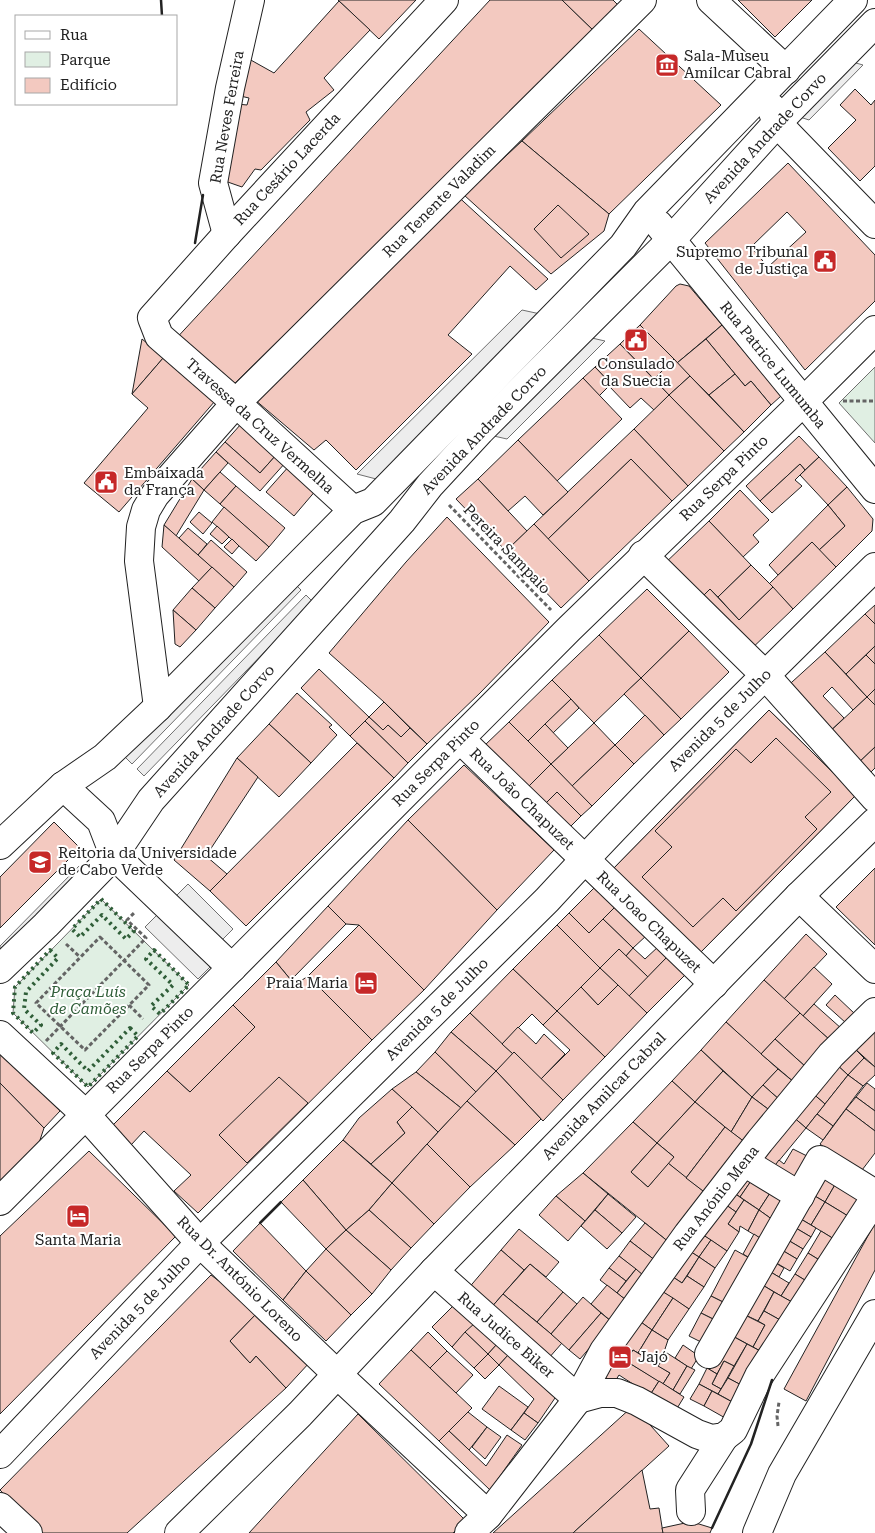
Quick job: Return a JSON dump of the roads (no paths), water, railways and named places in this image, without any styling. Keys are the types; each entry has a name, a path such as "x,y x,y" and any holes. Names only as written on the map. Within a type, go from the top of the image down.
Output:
{"street":[{"name":"Rua Neves Ferreira","path":"227,234 213,183 230,88 250,0"},
{"name":"Rua Cesário Lacerda","path":"167,343 159,336 152,318 227,234 444,0"},
{"name":"Rua Tenente Valadim","path":"158,707 138,561 141,527 146,510 155,495 236,402 642,0"},
{"path":"711,0 786,70"},
{"name":"Avenida Andrade Corvo","path":"0,845 63,786 105,757 158,707 353,510 373,502 623,246 647,212 853,0"},
{"name":"Avenida Andrade Corvo","path":"0,969 114,855 152,800 480,431 671,240 777,123 872,32"},
{"path":"765,92 777,123 875,224"},
{"name":"Rua Patrice Lumumba","path":"647,212 875,489"},
{"name":"Rua Serpa Pinto","path":"0,1200 569,629 875,330"},
{"name":"Travessa da Cruz Vermelha","path":"167,343 236,402 353,510"},
{"path":"644,555 765,675 875,798"},
{"name":"Avenida 5 de Julho","path":"0,1454 200,1243 540,907 765,675 875,567"},
{"name":"Rua João Chapuzet","path":"460,739 584,860"},
{"path":"63,786 101,820 114,855 232,968"},
{"name":"Avenida Amilcar Cabral","path":"180,1533 338,1375 434,1271 799,896 875,822"},
{"name":"Rua Joao Chapuzet","path":"584,860 714,984"},
{"path":"799,896 875,969"},
{"name":"Rua Anónio Mena","path":"479,1524 578,1399 604,1351 688,1234 831,1055 875,1012"},
{"name":"Rua Dr. António Loreno","path":"0,1035 85,1114 200,1243 338,1375 479,1524"},
{"path":"709,1354 820,1160 875,1194"},
{"path":"744,1162 800,1196"},
{"path":"692,1511 690,1490 724,1437 733,1430 759,1376 875,1198"},
{"name":"Rua Judice Biker","path":"434,1271 578,1399"},
{"path":"757,1533 782,1474 875,1314"},
{"path":"578,1399 600,1393 617,1394 638,1401 698,1434 711,1439 724,1437"},
{"path":"0,1507 28,1533"}],"place":[{"name":"Sala-Museu Amílcar Cabral","path":"667,65"},
{"name":"Supremo Tribunal de Justiça","path":"825,261"},
{"name":"Consulado da Suecia","path":"636,340"},
{"name":"Embaixada da França","path":"106,482"},
{"name":"Reitoria da Universidade de Cabo Verde","path":"40,862"},
{"name":"Praia Maria","path":"366,983"},
{"name":"Santa Maria","path":"78,1216"},
{"name":"Jajó","path":"620,1357"}],"park label":[{"name":"Praça Luís de Camões","path":"88,1000"}]}
